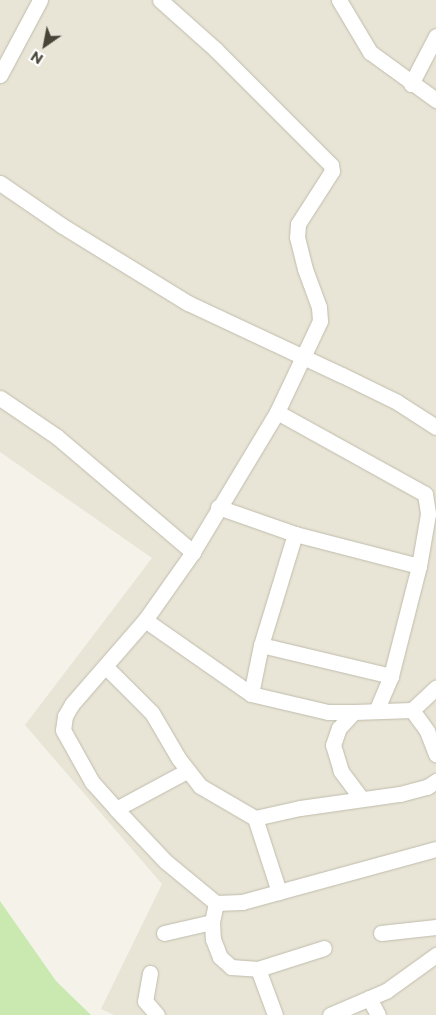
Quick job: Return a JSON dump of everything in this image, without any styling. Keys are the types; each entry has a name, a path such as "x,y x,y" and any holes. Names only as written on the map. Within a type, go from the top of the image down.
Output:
{"street":[{"path":"0,75 40,0"},
{"path":"160,0 215,49 331,165 332,170 298,224 297,237 304,269 320,307 320,321 277,412 218,507 193,552 145,620 72,704 65,716 63,730 92,782 171,867 216,903 242,902 436,849"},
{"path":"338,1 370,52 411,84 436,100"},
{"path":"411,84 436,36"},
{"path":"0,183 61,225 188,303 304,356 397,402 436,428"},
{"path":"0,398 56,436 193,552"},
{"path":"277,412 425,494 428,514 419,566 391,676 377,709"},
{"path":"218,507 295,534 419,566"},
{"path":"251,694 261,645 295,534"},
{"path":"145,620 251,694 328,712 354,712 377,709 412,710 436,688"},
{"path":"261,645 391,676"},
{"path":"104,666 152,713 187,771 200,786 255,818 360,798 400,794 427,787 436,781"},
{"path":"412,710 427,732 436,754"},
{"path":"354,712 339,728 333,745 341,771 360,798"},
{"path":"116,809 187,771"},
{"path":"255,818 279,892"},
{"path":"216,903 212,922 220,957 231,967 258,968 324,948"},
{"path":"164,933 212,922"},
{"path":"380,933 436,927"},
{"path":"330,1015 369,998 408,977 436,955"},
{"path":"258,968 275,1015"},
{"path":"150,973 145,1001 158,1015"},
{"path":"369,998 378,1015"}],"shaded area":[{"path":"0,0 436,0 436,1015 114,1015 101,1009 162,884 25,725 152,558 0,452"}],"green space":[{"path":"0,901 56,981 91,1015 0,1015"}]}
